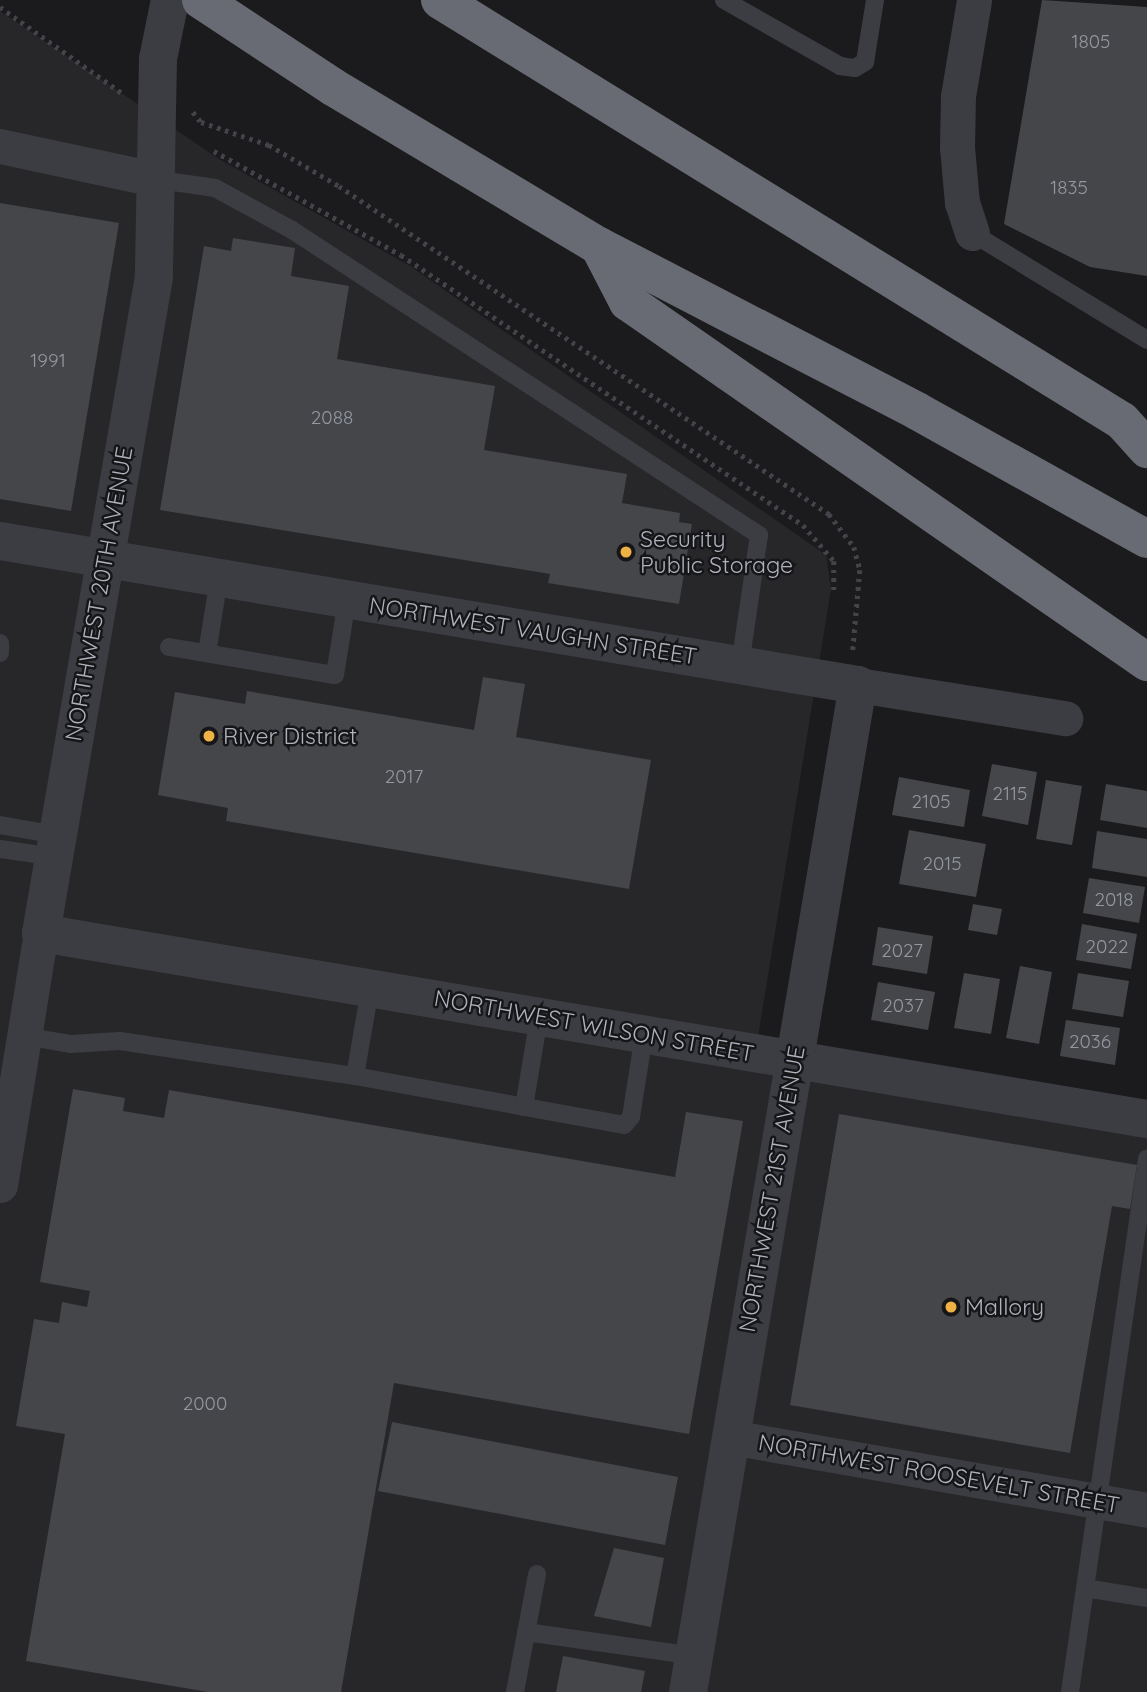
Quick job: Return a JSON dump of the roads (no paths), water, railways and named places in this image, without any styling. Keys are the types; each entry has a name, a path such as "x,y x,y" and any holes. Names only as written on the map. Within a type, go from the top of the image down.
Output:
{"highway":[{"path":"201,0 333,87 599,246 918,411 1147,539"},
{"path":"440,0 1139,431"},
{"path":"599,246 628,302 1147,662"}],"street":[{"name":"NORTHWEST 20TH AVENUE","path":"0,1185 154,277 159,180 158,59 170,0"},
{"path":"972,233 962,203 957,147 958,96 974,0"},
{"path":"0,146 159,180"},
{"name":"NORTHWEST VAUGHN STREET","path":"0,541 1065,718"},
{"name":"NORTHWEST 21ST AVENUE","path":"691,1674 858,685"},
{"name":"NORTHWEST WILSON STREET","path":"41,933 1147,1119"},
{"name":"NORTHWEST ROOSEVELT STREET","path":"730,1437 1147,1510"}],"lane":[{"path":"724,0 840,66 855,68 865,62 875,0"},
{"path":"159,180 215,188 292,230 759,535 740,666"},
{"path":"972,233 1147,340"},
{"path":"207,653 219,578"},
{"path":"169,647 335,675 347,600"},
{"path":"0,643 0,653"},
{"path":"0,825 56,846"},
{"path":"0,849 56,846"},
{"path":"355,1076 370,989"},
{"path":"524,1107 539,1017"},
{"path":"24,1036 71,1044 120,1041 355,1076 624,1125 631,1117 644,1035"},
{"path":"1070,1692 1147,1159"},
{"path":"515,1692 537,1574"},
{"path":"1085,1588 1147,1598"},
{"path":"526,1632 691,1674"}],"place":[{"name":"Security Public Storage","path":"626,552"},
{"name":"River District","path":"209,736"},
{"name":"Mallory","path":"951,1307"}]}
